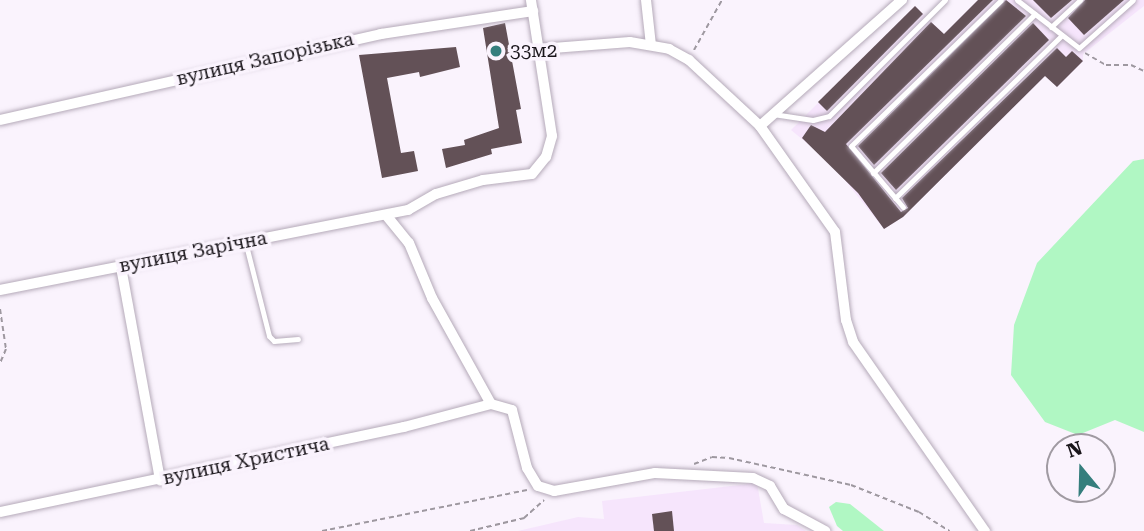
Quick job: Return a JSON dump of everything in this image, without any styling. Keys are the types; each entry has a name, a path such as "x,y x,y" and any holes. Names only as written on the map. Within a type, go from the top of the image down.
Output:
{"street":[{"path":"646,0 652,45"},
{"path":"760,126 902,0"},
{"name":"вулиця Зарічна","path":"0,290 386,215 483,180 532,174 541,165 552,136 532,5"},
{"name":"вулиця Запорізька","path":"0,120 381,34 532,5"},
{"path":"540,49 610,43 652,45 689,60 760,126 835,232 846,320 853,342 985,531"},
{"path":"386,215 409,243 432,298 491,404 512,410 527,468 538,486 554,491 655,473 753,478 770,486 784,509 825,531"},
{"path":"121,267 160,480"},
{"name":"вулиця Христича","path":"0,512 160,480 491,404"}],"lane":[{"path":"774,114 813,120 829,116 944,0"},
{"path":"903,207 851,146 1001,0"},
{"path":"1017,0 1026,2 1035,15 1079,48 1133,0"},
{"path":"1051,27 1080,0"},
{"path":"873,173 1035,15"},
{"path":"895,198 1062,35"},
{"path":"245,241 269,336 274,341 298,339"}],"path":[{"path":"689,60 722,0"},
{"path":"1079,48 1106,65 1131,65 1144,71"},
{"path":"0,309 6,349 0,363"},
{"path":"679,474 712,457 729,458 851,485 919,512 949,531"},
{"path":"322,531 511,495 538,486"},
{"path":"470,531 524,518 554,491"}],"shaded area":[{"path":"978,0 1144,0 1144,6 1083,54 1083,61 1057,87 1045,76 903,217 884,229 831,163 791,130 915,6 944,34"},
{"path":"757,483 764,523 797,525 806,531 518,531 578,517 604,519 602,501"}],"green space":[{"path":"1144,159 1144,432 1115,420 1083,433 1073,433 1045,422 1011,375 1014,325 1037,263 1133,161"},
{"path":"836,502 850,504 884,531 843,531 837,526 829,507"}],"building":[{"path":"978,0 993,0 846,144 901,212 908,208 902,198 1057,48 1066,57 1072,51 1083,61 1057,87 1045,76 903,217 884,229 858,193 802,138 811,125 825,132 931,22 944,34"},
{"path":"1006,0 1026,16 874,165 858,146"},
{"path":"1033,0 1072,0 1051,18"},
{"path":"1085,0 1124,0 1084,35 1068,18"},
{"path":"915,6 923,14 827,111 818,102"},
{"path":"505,23 521,109 516,110 522,143 491,149 492,154 446,168 442,149 465,145 464,140 499,128 483,28"},
{"path":"1033,23 1049,40 896,190 881,173"},
{"path":"456,47 460,67 420,77 419,72 387,78 401,153 414,151 418,171 382,178 359,55"},
{"path":"672,511 674,531 654,531 652,514"}],"place":[{"name":"33м2","path":"496,51"}]}
